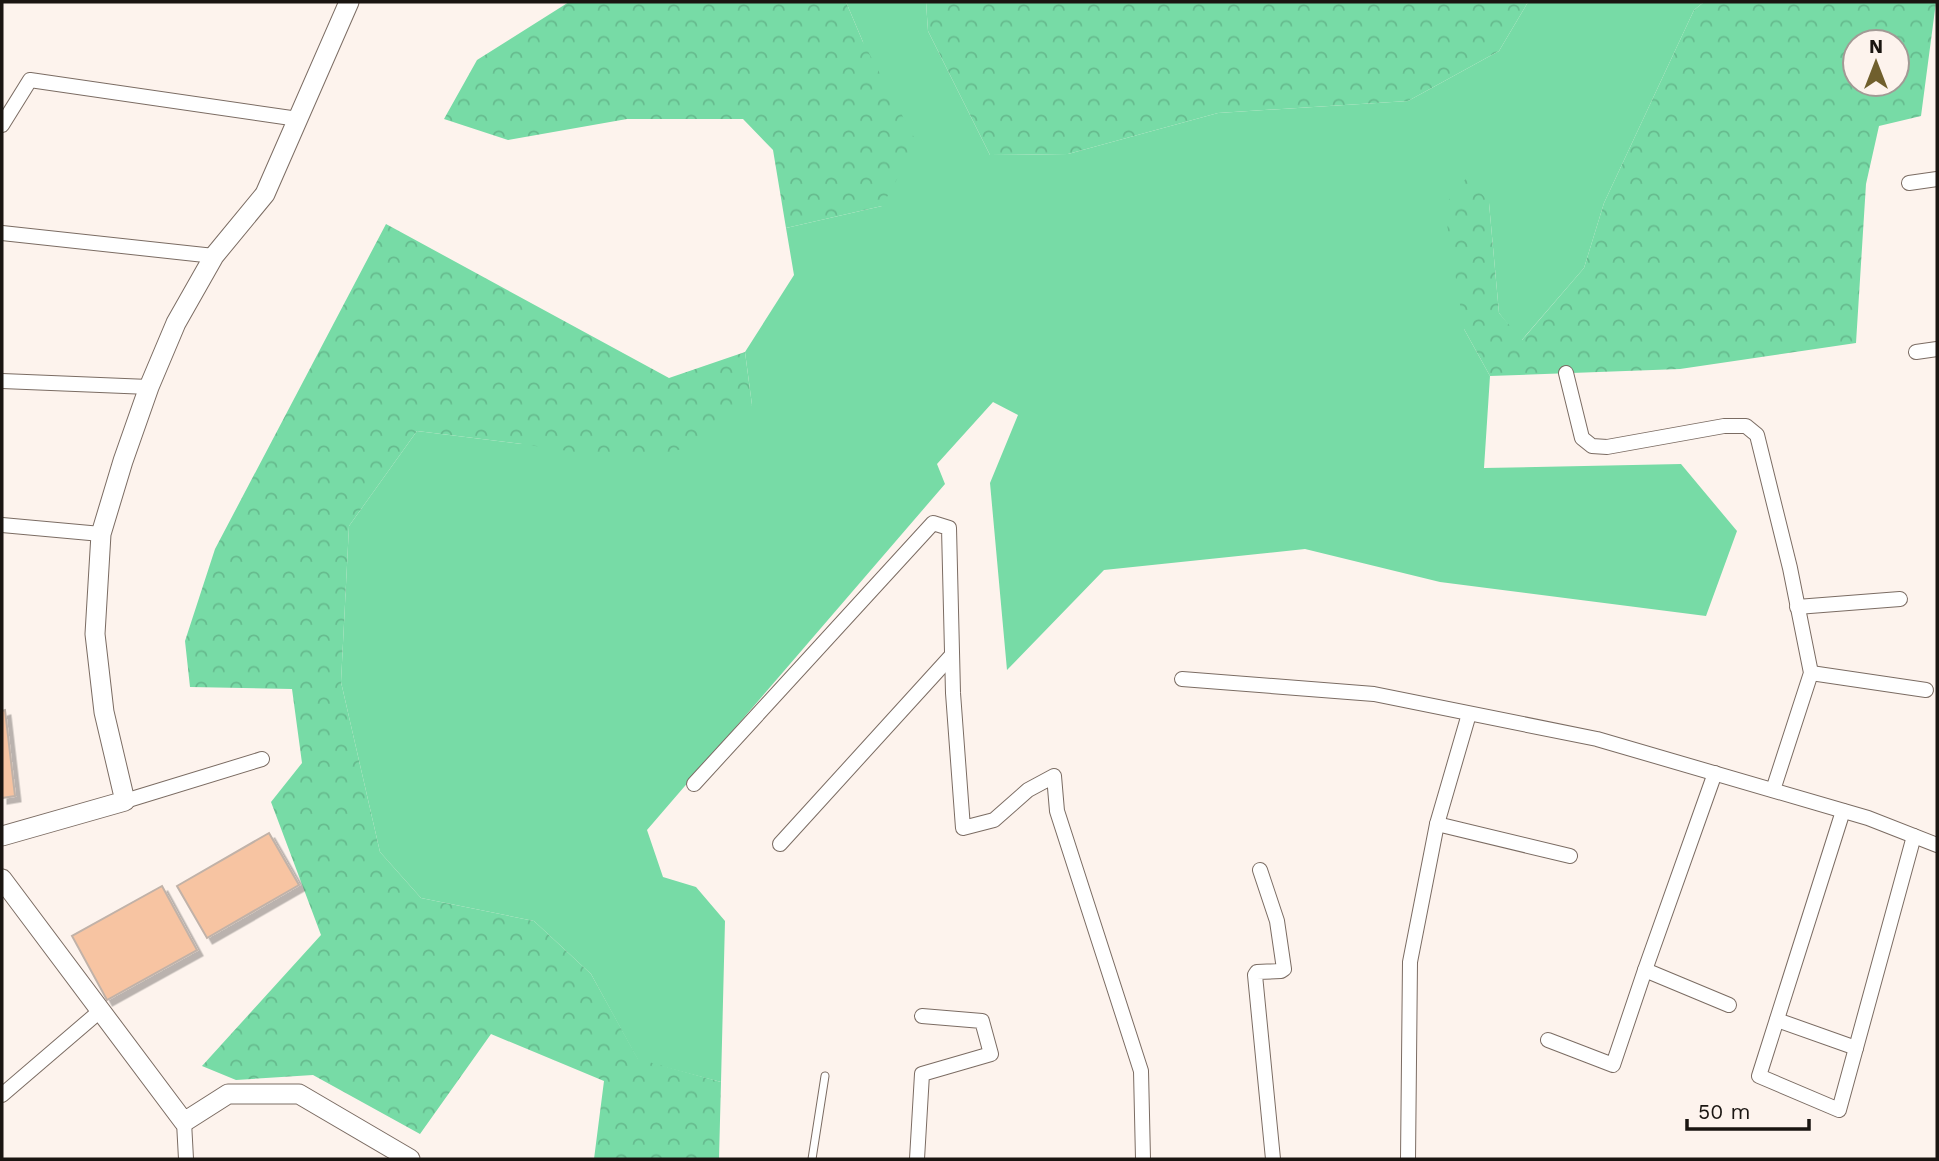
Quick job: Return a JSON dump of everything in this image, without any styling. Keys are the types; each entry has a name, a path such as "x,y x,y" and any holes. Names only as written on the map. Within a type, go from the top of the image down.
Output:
{"street":[{"path":"125,801 104,712 95,634 101,534 149,387 176,323 214,256 265,194 349,2"},
{"path":"2,125 30,80 298,119"},
{"path":"1909,184 1937,179"},
{"path":"2,233 214,256"},
{"path":"1916,352 1937,349"},
{"path":"1566,373 1582,438 1592,446 1607,447 1724,426 1746,426 1756,435 1790,568 1811,673 1773,790"},
{"path":"2,381 149,387"},
{"path":"694,784 933,523 949,528 952,655 963,828 994,820 1028,790 1054,775 1058,811 1141,1071 1143,1159"},
{"path":"2,526 101,534"},
{"path":"1797,607 1900,599"},
{"path":"780,844 952,655"},
{"path":"1811,673 1926,690"},
{"path":"1182,679 1374,694 1597,739 1843,810 1937,845"},
{"path":"1408,1159 1410,961 1437,824 1469,714"},
{"path":"2,836 262,759"},
{"path":"1549,1040 1613,1065 1715,773"},
{"path":"1843,810 1759,1076 1839,1110 1914,836"},
{"path":"1437,824 1570,856"},
{"path":"1260,870 1277,921 1283,968 1281,971 1257,972 1255,975 1273,1159"},
{"path":"2,879 184,1122 186,1159"},
{"path":"1645,970 1728,1005"},
{"path":"2,1095 100,1011"},
{"path":"917,1159 922,1074 990,1054 982,1021 922,1016"},
{"path":"1777,1020 1856,1048"},
{"path":"184,1122 228,1094 299,1094 410,1159"}],"lane":[{"path":"812,1159 825,1076"}],"green space":[{"path":"569,2 846,2 863,42 917,143 882,206 786,228 773,150 743,119 627,119 508,140 444,119 477,60"},
{"path":"846,2 926,2 928,31 990,155 1068,154 1218,113 1408,101 1499,51 1528,2 1704,2 1694,10 1604,203 1584,268 1521,341 1499,313 1489,203 1464,329 1490,376 1484,468 1681,464 1737,531 1706,616 1440,582 1305,549 1104,570 1007,670 990,483 1018,415 993,402 937,464 945,484 647,830 663,877 696,887 725,921 721,1082 638,1060 591,974 534,921 421,898 380,852 341,682 349,526 417,431 522,444 752,405 745,352 794,275 786,228 882,206 863,42"},
{"path":"926,2 1528,2 1499,51 1408,101 1218,113 1068,154 990,155 928,31"},
{"path":"1704,2 1936,2 1921,116 1879,126 1866,184 1856,343 1680,369 1490,376 1464,329 1444,206 1468,176 1489,203 1499,313 1522,340 1584,268 1604,203 1694,10"},
{"path":"386,224 669,378 745,352 752,405 694,445 640,462 417,431 349,526 341,682 380,852 421,898 534,921 591,974 638,1059 721,1082 719,1159 594,1159 604,1081 491,1034 420,1134 313,1075 236,1080 202,1066 321,935 271,802 302,763 292,689 190,687 185,641 215,549"}],"building":[{"path":"5,710 15,796 2,798 2,711"},
{"path":"269,833 299,885 207,938 177,886"},
{"path":"162,886 197,950 107,1000 72,936"}]}
